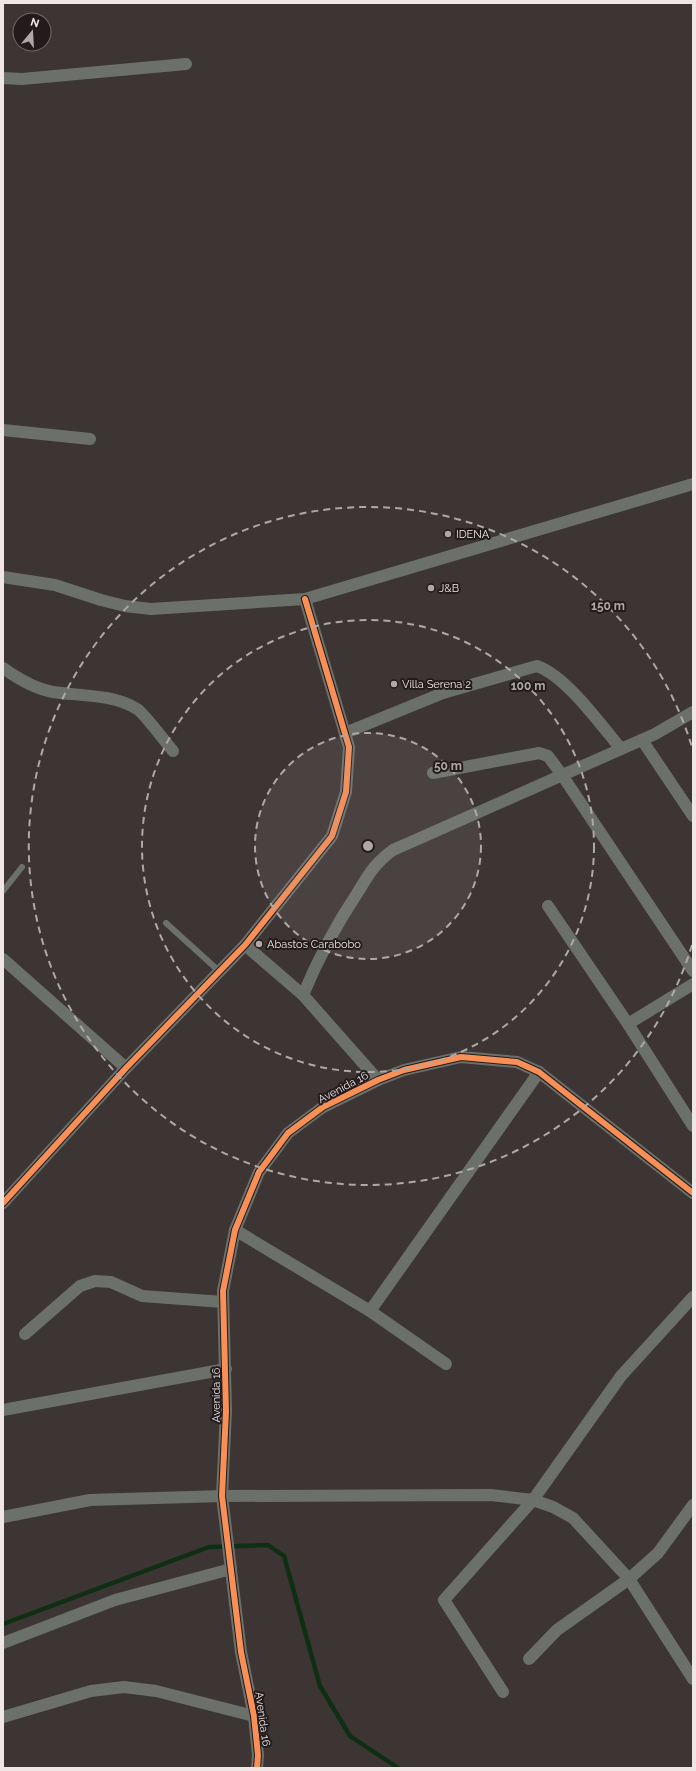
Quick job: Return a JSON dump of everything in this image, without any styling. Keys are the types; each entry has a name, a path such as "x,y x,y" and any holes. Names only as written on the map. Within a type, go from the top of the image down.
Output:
{"street":[{"path":"3,78 22,79 186,64"},
{"path":"3,430 90,439"},
{"path":"3,577 55,585 125,606 152,609 305,599 693,484"},
{"path":"3,1203 126,1068 245,945 332,836 346,792 349,747 305,599"},
{"path":"345,733 443,693 537,666 548,670 564,682 621,749"},
{"path":"3,668 19,680 51,692 77,694 122,702 138,709 173,751"},
{"path":"303,995 337,923 379,860 392,850 642,740 693,712"},
{"path":"642,740 693,816"},
{"path":"433,773 539,753 548,756 693,971"},
{"path":"548,906 628,1024 693,1126"},
{"path":"245,945 303,995 378,1080"},
{"path":"3,959 126,1068"},
{"path":"628,1024 693,984"},
{"name":"Avenida 16","path":"257,1768 258,1755 254,1716 241,1652 222,1496 226,1411 223,1291 235,1230 259,1172 288,1133 323,1107 378,1080 404,1070 461,1057 517,1062 540,1072 693,1193"},
{"path":"370,1311 540,1072"},
{"path":"235,1230 370,1311 446,1364"},
{"path":"25,1334 80,1286 95,1282 111,1282 142,1296 223,1302"},
{"path":"503,1692 444,1600 533,1500 621,1376 693,1297"},
{"path":"3,1410 226,1369"},
{"path":"3,1517 90,1500 222,1496 491,1495 533,1500 553,1507 573,1518 629,1579 693,1680"},
{"path":"529,1659 557,1630 629,1579 658,1553 693,1505"},
{"path":"3,1643 115,1600 231,1569"},
{"path":"3,1717 91,1691 124,1687 156,1691 254,1716"}],"lane":[{"path":"3,891 22,867"},
{"path":"166,923 220,971"}],"waterway":[{"path":"3,1624 209,1547 268,1545 284,1556 320,1686 350,1736 398,1768"}],"cycle path":[{"path":"3,1203 126,1068 245,945 332,836 346,792 349,747 305,599"},
{"path":"257,1768 258,1755 254,1716 241,1652 222,1496 226,1411 223,1291 235,1230 259,1172 288,1133 323,1107 378,1080 404,1070 461,1057 517,1062 539,1072 693,1193"}],"place":[{"name":"IDENA","path":"448,534"},
{"name":"J&B","path":"431,588"},
{"name":"Villa Serena 2","path":"394,684"},
{"name":"Abastos Carabobo","path":"259,944"}]}
